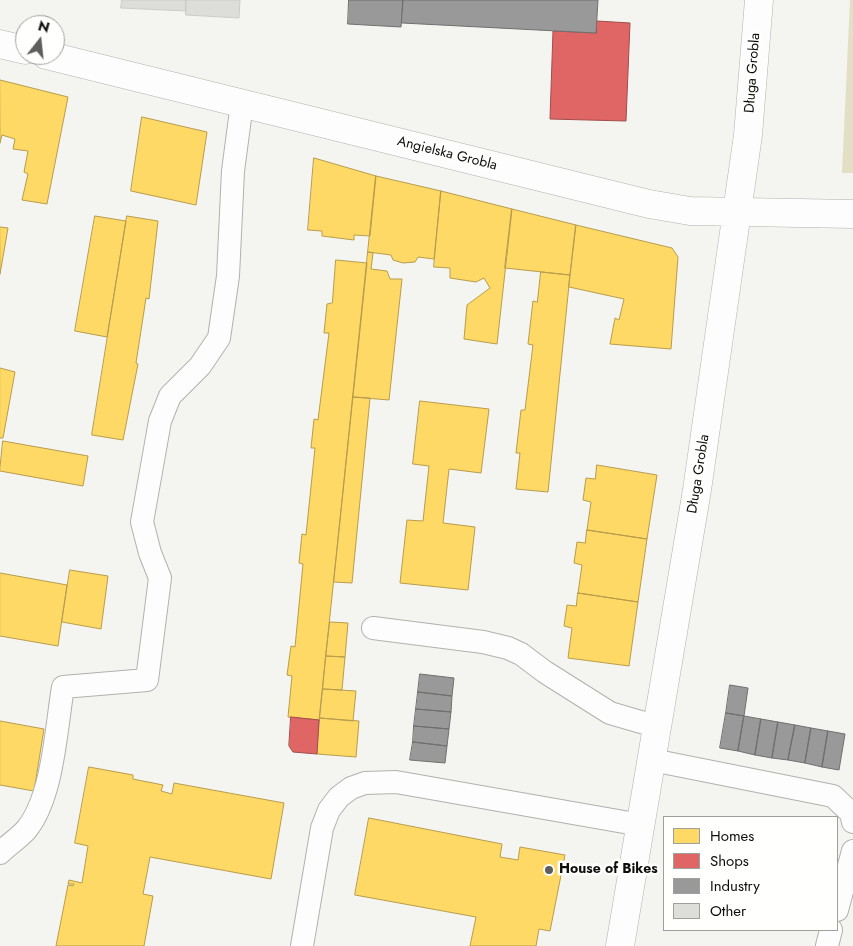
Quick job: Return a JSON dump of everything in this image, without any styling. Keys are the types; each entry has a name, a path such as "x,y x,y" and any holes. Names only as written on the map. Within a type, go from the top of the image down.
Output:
{"street":[{"name":"Długa Grobla","path":"620,946 697,490 748,136 759,0"},
{"path":"0,44 15,48"},
{"name":"Angielska Grobla","path":"65,60 649,204 690,211 853,214"}],"lane":[{"path":"0,853 26,830 38,812 45,794 63,687 147,680 160,578 150,553 142,522 160,421 170,396 200,366 219,338 228,276 233,171 242,103"},
{"path":"373,628 483,642 508,648 521,654 545,672 610,713 658,727"},
{"path":"652,760 833,796 851,813 853,822"},
{"path":"302,946 322,828 329,810 339,797 351,788 365,783 396,782 641,825"},
{"path":"838,906 853,851"},
{"path":"827,946 831,931"}],"shaded area":[{"path":"850,0 853,0 853,173 842,173"}],"building: Homes":[{"path":"0,80 68,97 47,204 22,200 28,174 24,172 28,151 13,149 15,139 2,135 0,143"},
{"path":"142,117 207,132 196,205 131,191"},
{"path":"314,158 376,176 370,236 354,235 354,240 322,236 322,231 308,230"},
{"path":"376,176 441,191 434,259 418,257 415,262 403,263 393,260 391,255 368,252"},
{"path":"441,191 512,209 497,344 464,339 467,305 490,288 484,278 476,282 450,278 450,268 434,267"},
{"path":"512,209 576,225 570,275 505,268"},
{"path":"95,216 126,221 107,337 75,331"},
{"path":"127,216 158,221 149,299 146,298 136,363 138,364 123,440 92,435"},
{"path":"576,225 672,248 678,257 671,349 610,344 615,318 619,320 624,299 569,287"},
{"path":"0,227 8,228 0,274"},
{"path":"368,252 373,253 371,269 387,271 390,279 402,279 389,400 353,397"},
{"path":"336,260 367,263 319,720 288,717 292,676 287,675 291,646 295,647 303,564 299,563 302,534 306,535 315,448 311,448 314,419 318,420 329,333 324,333 327,304 332,303"},
{"path":"541,272 570,275 548,492 516,489 520,453 516,453 521,410 525,410 533,345 528,344 533,301 537,302"},
{"path":"0,368 15,372 3,438 0,438"},
{"path":"353,397 370,398 352,583 334,582"},
{"path":"420,401 489,409 481,473 449,469 443,523 475,527 468,590 400,583 407,520 423,521 429,466 413,464"},
{"path":"3,441 88,456 83,486 0,471"},
{"path":"597,465 657,475 647,539 587,530 591,502 583,500 586,478 595,479"},
{"path":"587,530 647,539 638,602 578,593 582,565 574,563 577,542 585,543"},
{"path":"70,570 108,576 101,629 62,622"},
{"path":"0,573 67,585 58,646 0,636"},
{"path":"578,593 638,602 629,666 568,658 572,628 564,626 567,605 576,606"},
{"path":"330,622 348,623 345,657 326,656"},
{"path":"326,656 345,657 342,690 323,689"},
{"path":"323,689 356,691 353,721 320,718"},
{"path":"320,718 359,721 356,757 317,754"},
{"path":"0,721 44,729 34,791 0,785"},
{"path":"89,767 133,775 133,779 163,785 161,791 172,794 174,783 284,803 271,879 150,857 143,894 153,896 144,946 56,946 68,885 73,886 74,884 68,884 69,880 82,883 88,846 75,843"},
{"path":"369,818 502,844 500,857 518,860 520,847 565,855 550,931 539,929 536,946 470,946 476,917 355,895"}],"building: Shops":[{"path":"597,21 630,23 626,121 550,119 553,31 596,33"},
{"path":"291,717 319,720 317,754 293,752 289,746"}],"building: Industry":[{"path":"349,0 403,0 401,27 348,24"},
{"path":"403,0 598,0 596,33 402,23"},
{"path":"420,674 454,678 452,696 418,692"},
{"path":"730,685 748,688 744,716 726,713"},
{"path":"418,692 452,696 451,712 416,709"},
{"path":"416,709 451,712 449,729 414,726"},
{"path":"726,713 744,716 738,751 720,748"},
{"path":"744,716 761,719 755,755 738,751"},
{"path":"761,719 778,722 772,758 755,755"},
{"path":"778,722 795,725 788,760 772,758"},
{"path":"795,725 811,728 805,763 788,760"},
{"path":"414,726 449,729 447,746 413,742"},
{"path":"811,728 828,731 822,767 805,763"},
{"path":"828,731 845,734 839,770 822,767"},
{"path":"413,742 447,746 445,763 410,760"}],"building: Other":[{"path":"122,0 186,0 186,11 121,8"},
{"path":"186,0 240,0 239,18 186,15"}],"place":[{"name":"House of Bikes","path":"549,870"}]}
